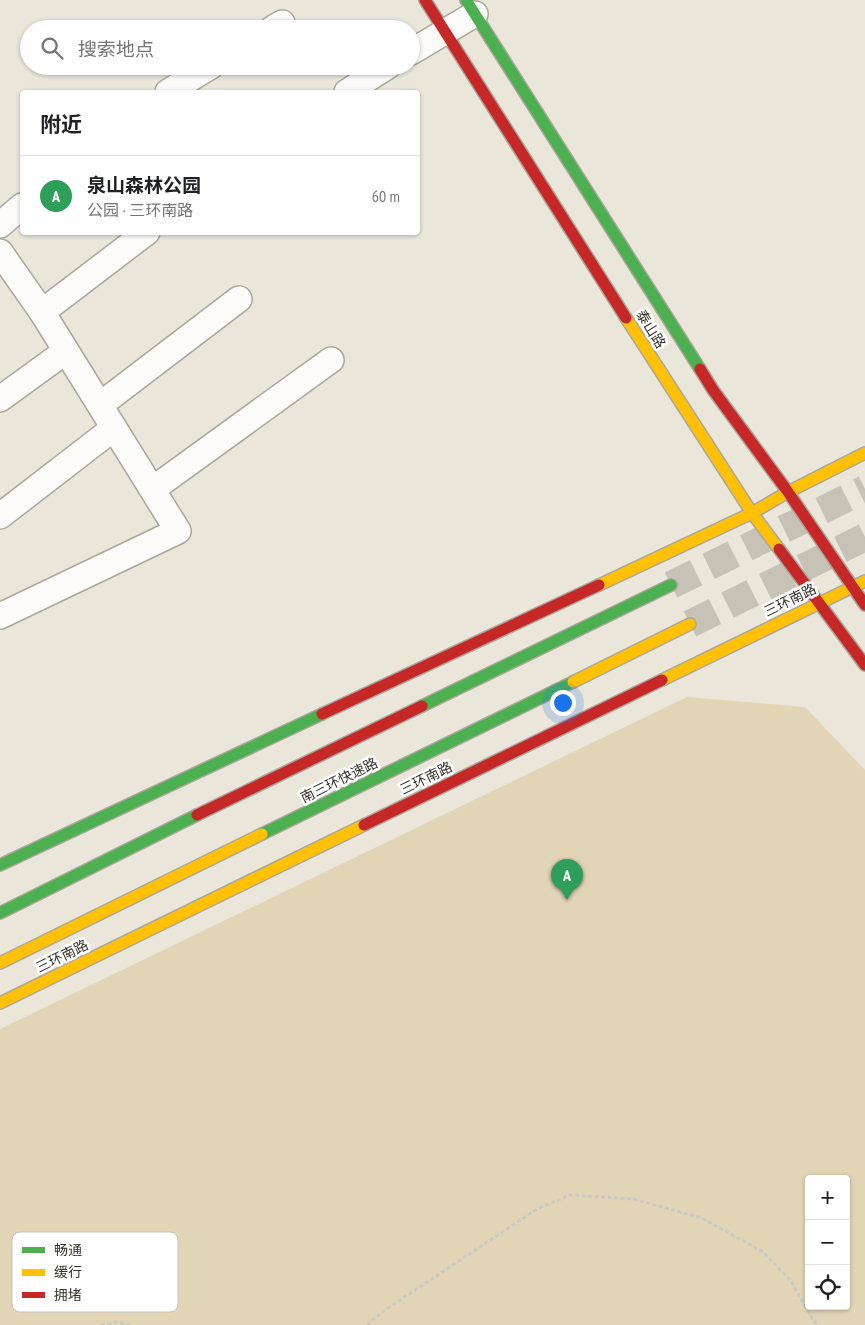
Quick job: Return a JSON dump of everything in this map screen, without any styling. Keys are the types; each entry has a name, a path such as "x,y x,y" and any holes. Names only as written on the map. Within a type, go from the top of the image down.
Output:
{"main road":[{"name":"泰山路","path":"425,0 666,382 752,513 865,665"},
{"name":"泰山路","path":"470,7 713,390 788,492 865,605"},
{"path":"0,865 752,513 788,492 865,454"},
{"name":"三环南路","path":"0,1003 865,581"},
{"path":"0,913 235,796 671,585"},
{"name":"南三环快速路","path":"0,962 690,624"}],"street":[{"path":"420,46 445,31 470,7"},
{"path":"171,90 196,75"},
{"path":"350,90 374,75"},
{"path":"0,225 20,208"},
{"path":"42,312 142,235"},
{"path":"2,260 42,312 178,531 4,608"},
{"path":"100,405 239,299"},
{"path":"0,400 66,351"},
{"path":"152,489 331,360"},
{"path":"0,516 114,428"}],"path":[{"path":"367,1325 382,1312 537,1209 570,1195 633,1199 702,1218 763,1252 790,1280 816,1325"},
{"path":"101,1325 118,1322 130,1325"}],"shaded area":[{"path":"687,697 805,707 865,770 865,1325 0,1325 0,1029"}],"tunnel":[{"path":"671,585 865,489"},
{"path":"690,624 865,537"}],"traffic: fast":[{"path":"466,0 700,369"},
{"path":"422,706 671,585"},
{"path":"262,834 573,682"},
{"path":"0,865 322,714"},
{"path":"0,913 197,815"}],"traffic: slow":[{"path":"626,318 752,513 779,549"},
{"path":"599,585 752,513 788,492 865,453"},
{"path":"662,680 865,581"},
{"path":"573,682 690,624"},
{"path":"0,1003 364,825"},
{"path":"0,963 262,834"}],"traffic: jam":[{"path":"425,0 626,318"},
{"path":"700,369 713,390 788,492 865,605"},
{"path":"779,549 865,665"},
{"path":"322,714 599,585"},
{"path":"364,825 662,680"},
{"path":"197,815 422,706"}],"place":[{"name":"泉山森林公园","path":"567,900"}]}
